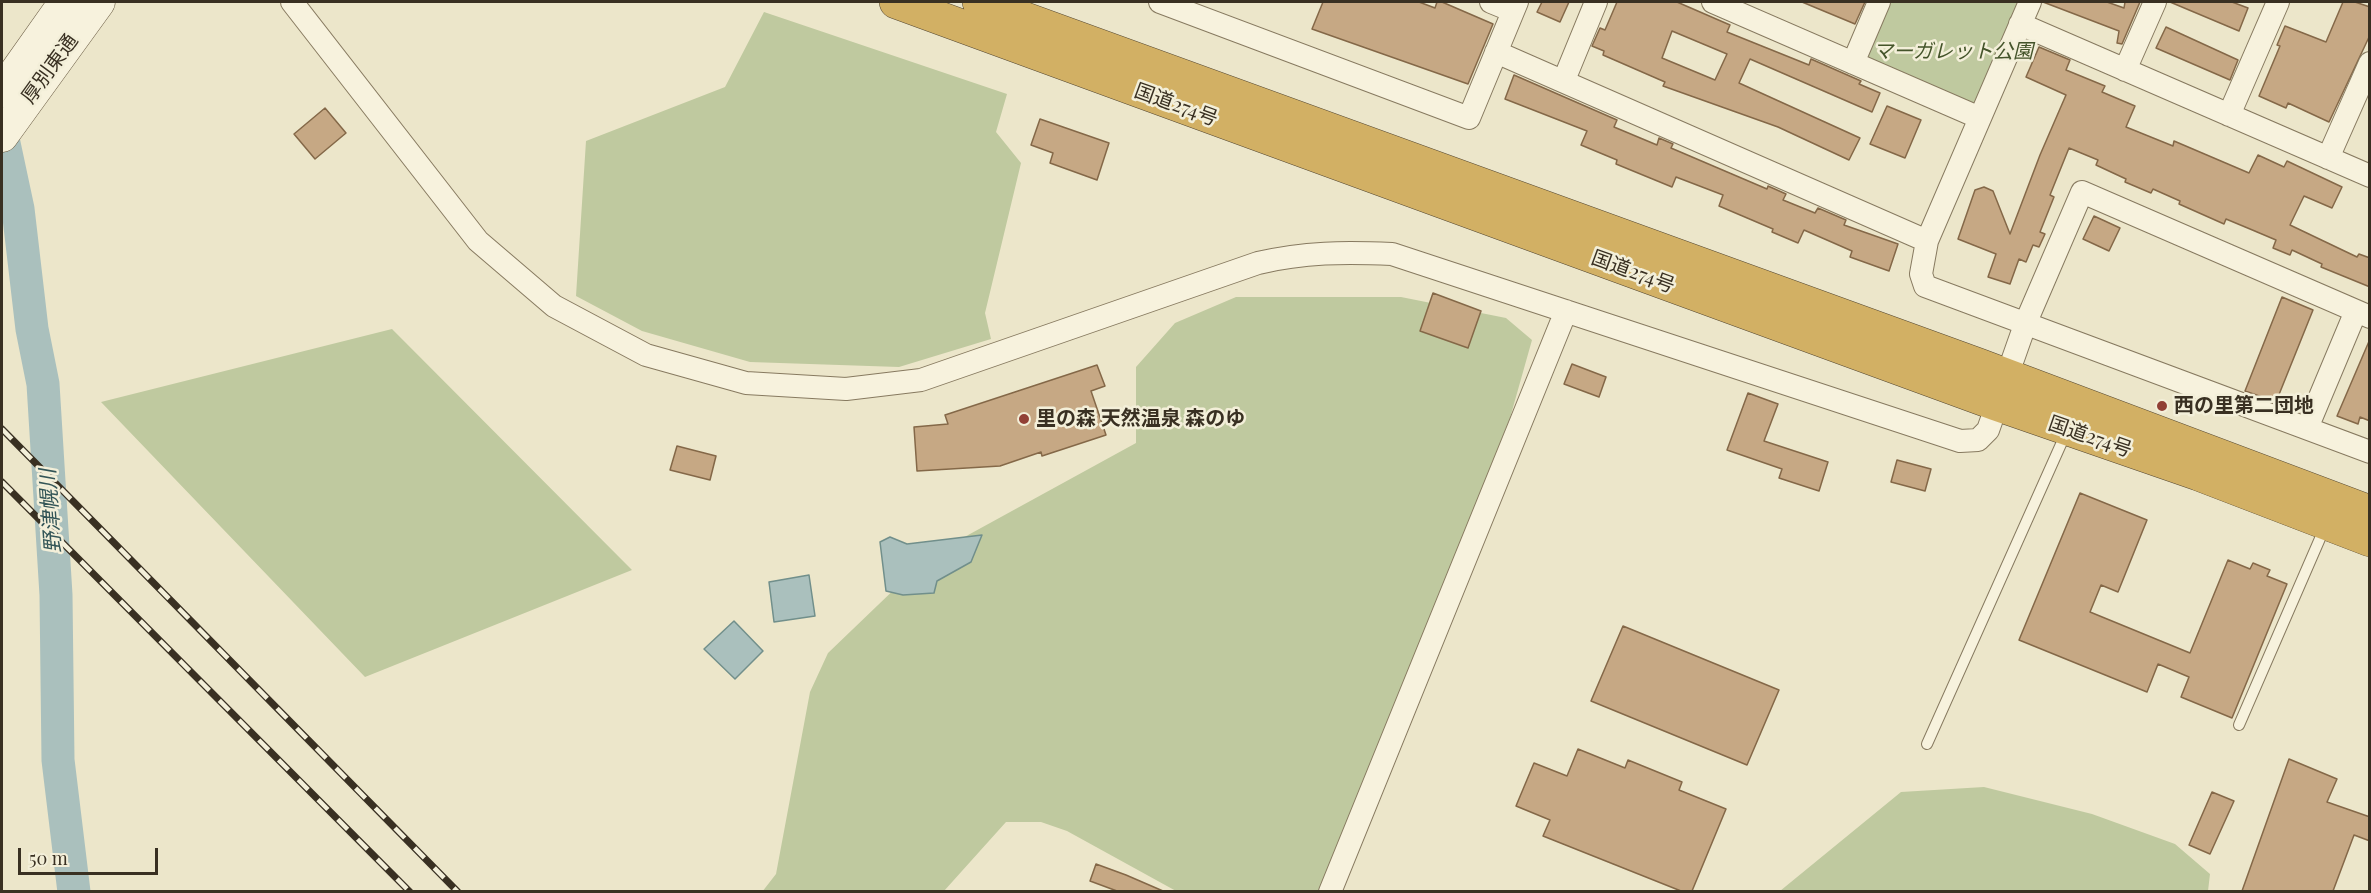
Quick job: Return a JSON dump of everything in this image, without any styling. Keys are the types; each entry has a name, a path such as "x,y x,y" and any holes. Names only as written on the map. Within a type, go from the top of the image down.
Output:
{"highway":[{"name":"国道274号","path":"896,2 2001,390 2068,430 2198,474 2331,511 2370,512"},
{"name":"国道274号","path":"979,2 2001,390 2331,511 2370,540"}],"street":[{"name":"厚別東通","path":"2,91 65,2"},
{"name":"厚別東通","path":"2,136 99,2"},
{"path":"292,2 478,241 554,306 646,355 746,383 846,389 921,380 1258,262 1332,251 1392,254 1960,441 1978,440 1988,430 2026,322 2082,192 2363,314 2307,428"},
{"path":"1160,2 1469,118 1515,6 1491,2"},
{"path":"1564,80 1596,2"},
{"path":"1713,2 1980,118"},
{"path":"1852,63 1879,2"},
{"path":"2030,2 1927,241 1921,274 1925,286 2370,452"},
{"path":"2125,70 2155,2"},
{"path":"2229,115 2278,2"},
{"path":"2020,24 2370,176"},
{"path":"1496,52 1927,241"},
{"path":"2328,158 2370,63"},
{"path":"1330,891 1566,311"}],"lane":[{"path":"1928,744 2068,430"},
{"path":"2239,725 2331,511"}],"green space":[{"name":"マーガレット公園","path":"1879,2 2030,2 1980,118 1853,63"},
{"path":"764,12 1007,94 996,132 1021,163 985,313 991,339 899,367 750,362 642,331 576,296 586,141 725,87"},
{"path":"1236,297 1401,297 1506,318 1532,340 1510,418 1375,757 1329,891 1176,891 1067,831 1041,822 1006,822 944,891 762,892 776,874 810,692 828,653 928,557 1136,443 1136,367 1175,323"},
{"path":"392,329 632,570 365,677 101,402"},
{"path":"1984,787 2092,814 2175,844 2210,874 2208,891 1780,891 1901,792"}],"water":[{"path":"982,535 971,562 937,581 934,593 903,595 886,591 880,542 890,537 907,544"},
{"path":"809,575 815,616 774,622 769,582"},
{"path":"734,621 763,651 735,679 704,649"}],"building":[{"path":"1323,2 1419,2 1435,8 1437,2 1442,2 1493,24 1468,84 1312,29"},
{"path":"1542,2 1569,2 1560,22 1537,12"},
{"path":"1617,2 1677,2 1730,25 1727,32 1809,65 1811,59 1861,81 1859,84 1880,93 1872,112 1750,59 1739,83 1860,138 1849,160 1778,127 1663,86 1665,82 1603,55 1604,51 1592,46 1600,28 1605,30","holes":["1672,31 1727,54 1715,80 1662,58"]},
{"path":"1802,2 1865,2 1855,24"},
{"path":"2043,2 2107,2 2124,8 2125,2 2140,2 2122,44 2117,43 2119,31"},
{"path":"2170,2 2232,2 2248,8 2239,31"},
{"path":"2343,2 2355,2 2370,7 2370,35 2329,122 2288,103 2286,108 2259,96 2280,46 2277,45 2285,26 2326,42"},
{"path":"2166,27 2238,60 2230,80 2156,48"},
{"path":"2039,47 2070,60 2066,70 2105,86 2102,92 2135,106 2126,127 2173,146 2174,141 2249,173 2258,155 2284,167 2287,161 2342,187 2332,208 2304,196 2290,225 2357,257 2359,254 2370,258 2370,287 2321,267 2322,264 2292,250 2290,255 2273,248 2276,240 2226,219 2224,224 2179,204 2180,201 2153,189 2151,193 2125,182 2126,179 2096,165 2098,160 2069,148 2050,195 2054,197 2040,232 2045,234 2039,247 2033,245 2026,262 2019,259 2010,284 1988,277 1996,254 1958,239 1975,190 1984,187 1993,191 2010,234 2066,95 2026,77"},
{"path":"1514,75 1617,120 1614,127 1657,145 1659,138 1673,144 1671,148 1767,189 1768,186 1786,194 1783,200 1815,213 1818,208 1846,220 1844,225 1898,244 1889,271 1850,257 1852,251 1804,230 1798,243 1772,232 1773,229 1719,206 1723,195 1676,177 1672,187 1616,164 1617,160 1581,145 1587,131 1505,99"},
{"path":"1887,106 1921,120 1905,158 1870,144"},
{"path":"325,108 346,133 315,159 294,134"},
{"path":"1040,119 1109,143 1097,180 1050,163 1053,153 1031,145"},
{"path":"2094,216 2120,228 2109,251 2083,239"},
{"path":"1433,293 1481,311 1468,348 1420,331"},
{"path":"2282,297 2313,310 2276,402 2245,391"},
{"path":"2370,339 2370,421 2360,417 2358,424 2337,416"},
{"path":"1572,364 1606,377 1599,397 1564,384"},
{"name":"里の森 天然温泉 森のゆ","path":"1097,365 1105,386 1091,391 1106,435 1042,456 1041,452 1000,466 917,471 914,427 948,424 945,415"},
{"path":"1748,393 1778,404 1764,441 1828,462 1819,491 1779,478 1782,469 1727,450"},
{"path":"677,446 716,456 710,480 670,470"},
{"path":"1897,460 1931,469 1925,491 1891,482"},
{"path":"2080,493 2147,520 2118,592 2101,585 2090,612 2190,653 2228,560 2250,569 2253,563 2270,570 2267,576 2287,584 2232,718 2181,697 2189,677 2158,664 2147,692 2019,640"},
{"path":"1623,626 1779,690 1747,765 1591,701"},
{"path":"1578,749 1625,768 1628,760 1682,782 1679,790 1726,809 1692,891 1681,891 1543,836 1550,820 1516,806 1534,763 1567,776"},
{"path":"2289,759 2337,779 2327,802 2370,817 2370,841 2354,835 2333,891 2242,891"},
{"path":"2212,792 2234,801 2210,854 2189,845"},
{"path":"1096,864 1163,891 1117,891 1090,881"}],"waterway":[{"name":"野津幌川","path":"2,134 18,209 32,329 43,384 56,595 58,760 74,892"}],"railway":[{"path":"2,429 458,892"},
{"path":"2,482 410,892"}],"place":[{"name":"西の里第二団地","path":"2162,406"},
{"name":"里の森 天然温泉 森のゆ","path":"1024,419"}]}
